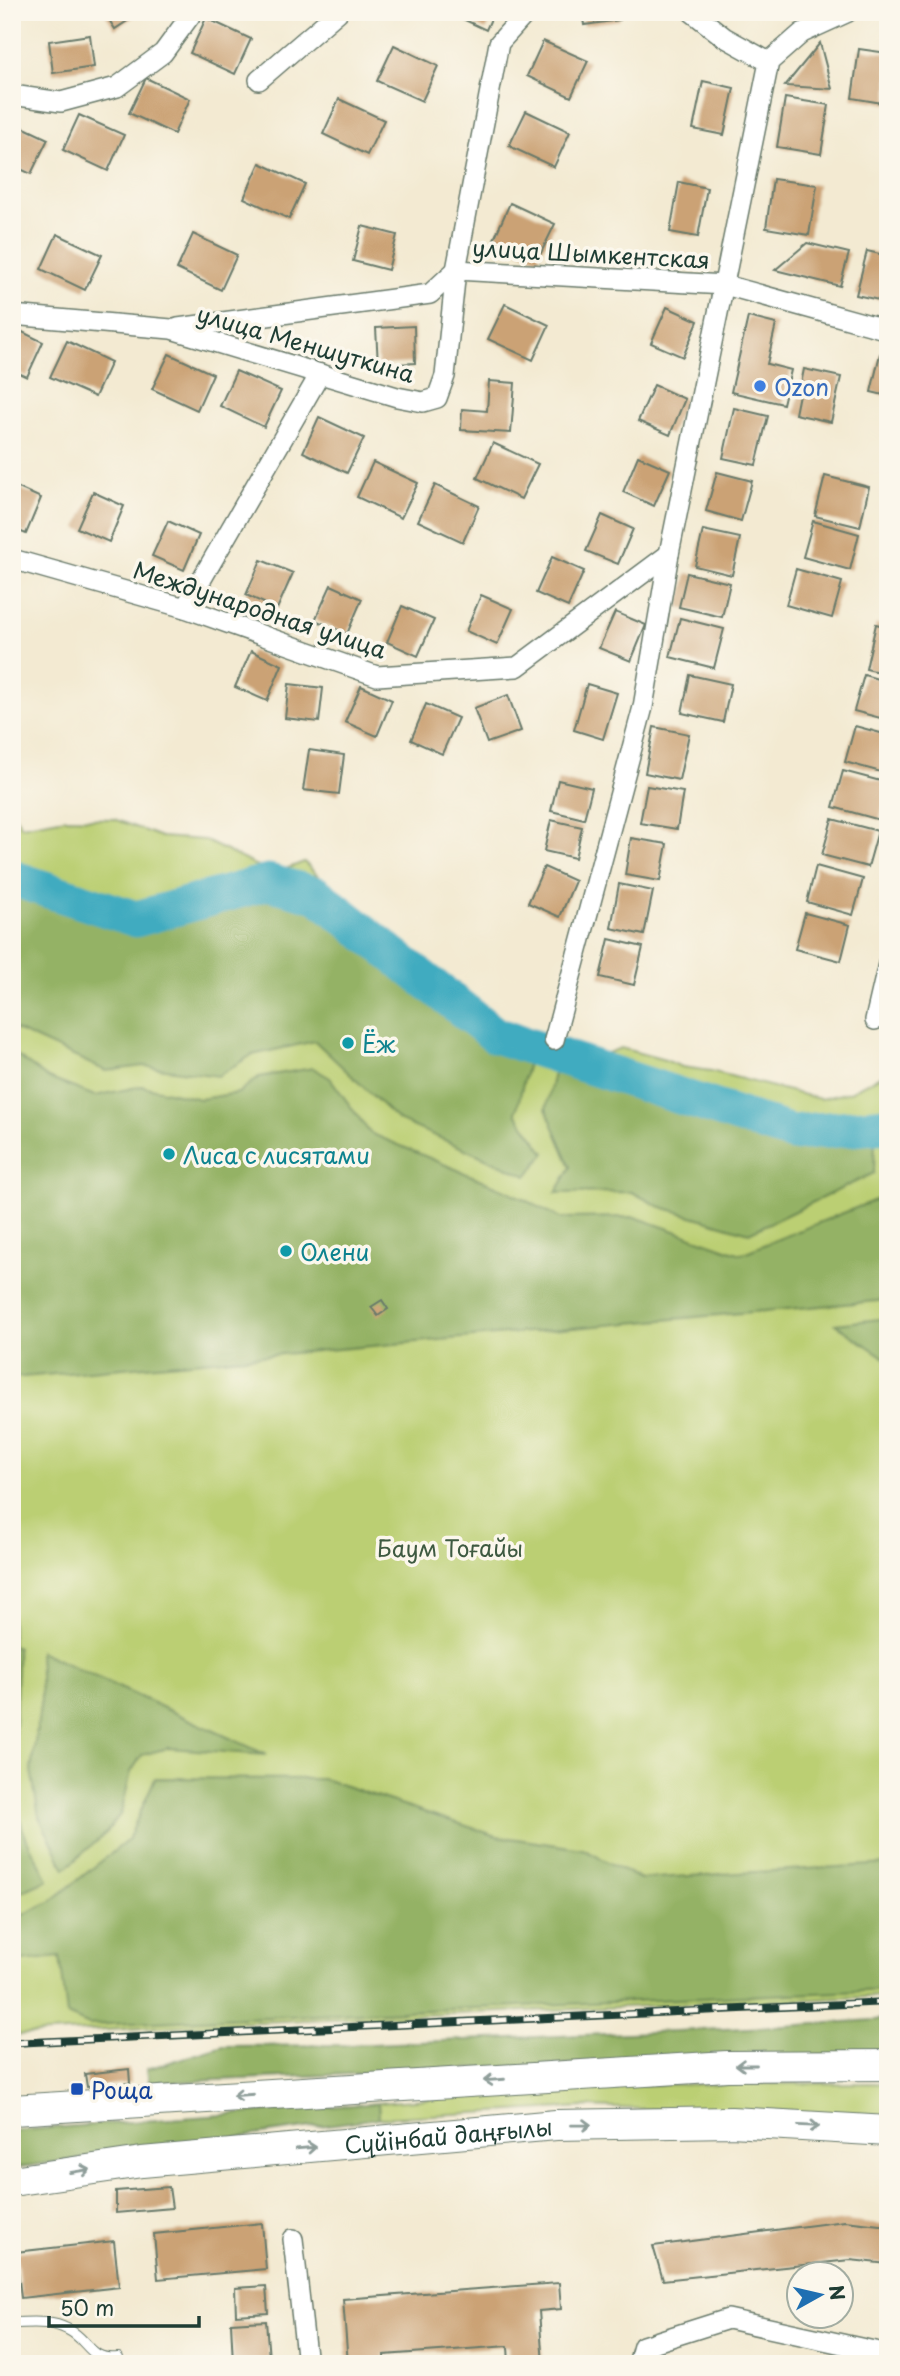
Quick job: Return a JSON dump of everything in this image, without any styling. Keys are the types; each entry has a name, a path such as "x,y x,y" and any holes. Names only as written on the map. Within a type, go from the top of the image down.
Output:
{"main road":[{"path":"12,2110 727,2066 888,2065"},
{"name":"Сүйінбай даңғылы","path":"12,2181 142,2162 556,2125 731,2122 888,2131"}],"street":[{"path":"12,95 61,102 117,87 163,53 192,12"},
{"path":"259,80 338,12"},
{"name":"улица Меншуткина","path":"12,315 170,329 397,397 423,402 437,398 445,376 456,271 499,43 527,12"},
{"path":"692,12 724,37 769,62"},
{"path":"554,1040 643,707 669,554 769,62 802,33 848,12"},
{"name":"улица Шымкентская","path":"170,329 430,294 456,271 725,285 888,330"},
{"path":"185,608 320,374"},
{"name":"Международная улица","path":"12,559 185,608 377,676 517,667 669,554"},
{"path":"875,1020 888,964"},
{"path":"293,2239 307,2364"},
{"path":"638,2364 643,2346 728,2319 888,2354"}],"lane":[{"path":"12,2323 53,2323 71,2330 95,2355 118,2358"}],"green space":[{"name":"Баум Тоғайы","path":"12,810 21,826 65,818 114,819 161,837 204,840 273,874 304,862 327,885 353,903 445,984 465,1013 495,1035 572,1066 621,1048 682,1067 711,1071 820,1099 850,1092 888,1072 888,1996 256,2022 12,2035"},
{"path":"12,892 143,934 266,900 310,907 480,1043 528,1062 516,1113 545,1153 527,1176 398,1120 315,1041 252,1055 218,1076 143,1066 106,1071 12,1028"},
{"path":"12,1052 48,1078 95,1096 142,1086 200,1099 238,1093 259,1077 313,1068 330,1078 370,1133 510,1192 560,1218 635,1217 741,1254 888,1195 888,1300 12,1378"},
{"path":"554,1072 793,1147 875,1138 874,1173 749,1233 658,1206 632,1192 556,1193 571,1167 546,1109"},
{"path":"888,1318 888,1360 835,1324"},
{"path":"12,1644 17,1647 14,1760 18,1805 24,1833 48,1880 12,1896"},
{"path":"39,1651 267,1755 168,1748 142,1755 131,1772 121,1813 107,1832 65,1869 39,1817 31,1770 41,1699"},
{"path":"155,1778 324,1779 497,1836 583,1849 640,1879 888,1864 888,1990 89,2025 67,2015 60,1957 12,1962 12,1920 50,1902 128,1840"},
{"path":"888,2019 888,2054 620,2062 149,2083 147,2069 223,2046 349,2045 771,2027"},
{"path":"888,2083 888,2117 584,2107 379,2118 378,2103 596,2085"},
{"path":"378,2103 379,2118 12,2168 12,2131"}],"building":[{"path":"104,12 141,12 115,29"},
{"path":"448,12 494,12 486,30"},
{"path":"582,12 618,12 620,20 584,25"},
{"path":"206,18 251,39 235,74 190,53"},
{"path":"90,35 94,67 53,73 49,41"},
{"path":"543,41 588,61 571,97 527,76"},
{"path":"820,43 832,89 785,86"},
{"path":"394,45 438,66 422,101 377,81"},
{"path":"859,49 888,53 888,104 852,98"},
{"path":"146,78 190,99 174,134 129,113"},
{"path":"703,81 734,88 724,135 693,129"},
{"path":"785,98 829,105 821,154 777,147"},
{"path":"339,99 384,120 367,155 323,134"},
{"path":"526,111 570,132 554,167 509,146"},
{"path":"79,115 124,135 108,171 63,150"},
{"path":"12,122 48,139 31,174 12,165"},
{"path":"260,163 305,184 289,219 244,198"},
{"path":"773,179 817,185 809,235 766,228"},
{"path":"679,182 707,188 698,237 670,232"},
{"path":"510,203 555,224 538,259 494,239"},
{"path":"362,226 397,235 388,270 353,261"},
{"path":"57,234 102,255 85,290 41,269"},
{"path":"193,234 237,255 221,290 177,269"},
{"path":"807,243 849,253 840,286 775,270"},
{"path":"867,251 888,256 888,302 856,295"},
{"path":"505,304 549,325 533,360 488,339"},
{"path":"667,307 698,321 683,357 651,343"},
{"path":"748,317 776,324 767,364 791,370 783,404 731,392"},
{"path":"414,326 415,363 378,365 376,328"},
{"path":"12,327 43,342 27,377 12,370"},
{"path":"67,341 111,362 95,397 50,377"},
{"path":"169,354 213,374 197,410 152,389"},
{"path":"880,354 888,356 888,396 871,392"},
{"path":"804,369 841,377 831,422 795,414"},
{"path":"236,371 281,391 264,427 220,406"},
{"path":"489,381 515,383 511,433 461,430 462,409 487,411"},
{"path":"654,385 685,399 670,435 638,421"},
{"path":"734,408 768,416 756,465 723,458"},
{"path":"319,417 364,438 347,473 303,452"},
{"path":"493,443 538,464 521,499 477,478"},
{"path":"638,456 670,470 654,506 623,492"},
{"path":"373,462 418,483 401,518 357,497"},
{"path":"717,472 752,481 741,521 706,511"},
{"path":"825,476 869,487 860,527 815,516"},
{"path":"12,485 41,498 26,534 12,528"},
{"path":"435,485 479,506 463,542 418,521"},
{"path":"93,492 124,506 109,542 77,528"},
{"path":"602,515 633,529 618,564 586,551"},
{"path":"168,521 199,535 184,570 152,556"},
{"path":"813,521 859,534 850,570 803,557"},
{"path":"703,530 740,538 732,575 695,566"},
{"path":"552,557 584,571 568,607 536,593"},
{"path":"261,560 293,573 277,609 246,595"},
{"path":"796,569 842,582 832,618 786,605"},
{"path":"687,573 730,583 722,617 679,607"},
{"path":"331,585 362,599 347,634 315,620"},
{"path":"481,595 513,609 497,645 466,631"},
{"path":"402,606 434,620 418,656 387,642"},
{"path":"615,612 646,625 631,661 599,648"},
{"path":"680,618 724,629 714,668 670,657"},
{"path":"876,624 888,627 888,674 866,669"},
{"path":"251,651 282,665 267,701 235,687"},
{"path":"690,675 731,684 723,722 682,713"},
{"path":"864,675 888,682 888,720 854,711"},
{"path":"289,684 323,688 319,722 285,718"},
{"path":"587,684 617,693 603,739 574,730"},
{"path":"361,686 392,700 377,736 345,722"},
{"path":"508,695 521,731 487,743 474,708"},
{"path":"426,704 458,718 442,754 411,740"},
{"path":"855,726 888,735 888,774 845,762"},
{"path":"654,727 689,734 679,780 645,773"},
{"path":"309,750 344,755 339,794 303,790"},
{"path":"843,771 888,783 880,820 833,807"},
{"path":"558,780 592,788 584,819 551,811"},
{"path":"647,786 683,792 677,829 640,823"},
{"path":"832,819 878,831 868,867 822,855"},
{"path":"551,820 582,827 575,858 544,851"},
{"path":"631,838 667,844 660,881 625,875"},
{"path":"816,866 863,879 853,915 807,902"},
{"path":"544,867 575,881 560,917 528,903"},
{"path":"619,884 653,891 644,935 611,928"},
{"path":"805,913 850,925 841,961 795,949"},
{"path":"609,939 643,947 634,985 600,977"},
{"path":"382,1300 388,1309 378,1316 371,1307"},
{"path":"129,2069 130,2083 87,2087 85,2074"},
{"path":"169,2187 172,2208 116,2213 116,2191"},
{"path":"845,2221 888,2226 888,2264 855,2260 785,2260 785,2267 663,2280 653,2246"},
{"path":"262,2223 266,2269 158,2279 154,2234"},
{"path":"114,2241 119,2287 21,2298 16,2252"},
{"path":"559,2283 561,2309 539,2311 543,2364 509,2364 508,2346 384,2355 384,2364 348,2364 343,2299"},
{"path":"266,2286 268,2313 236,2315 235,2288"},
{"path":"266,2321 269,2359 233,2362 231,2323"}],"waterway":[{"path":"12,878 136,919 268,882 317,895 495,1035 792,1133 888,1125"}],"railway":[{"path":"12,2043 888,2002"}],"place":[{"name":"Ozon","path":"760,386"},
{"name":"Ёж","path":"348,1043"},
{"name":"Лиса с лисятами","path":"169,1154"},
{"name":"Олени","path":"286,1251"},
{"name":"Роща","path":"77,2089"}]}
